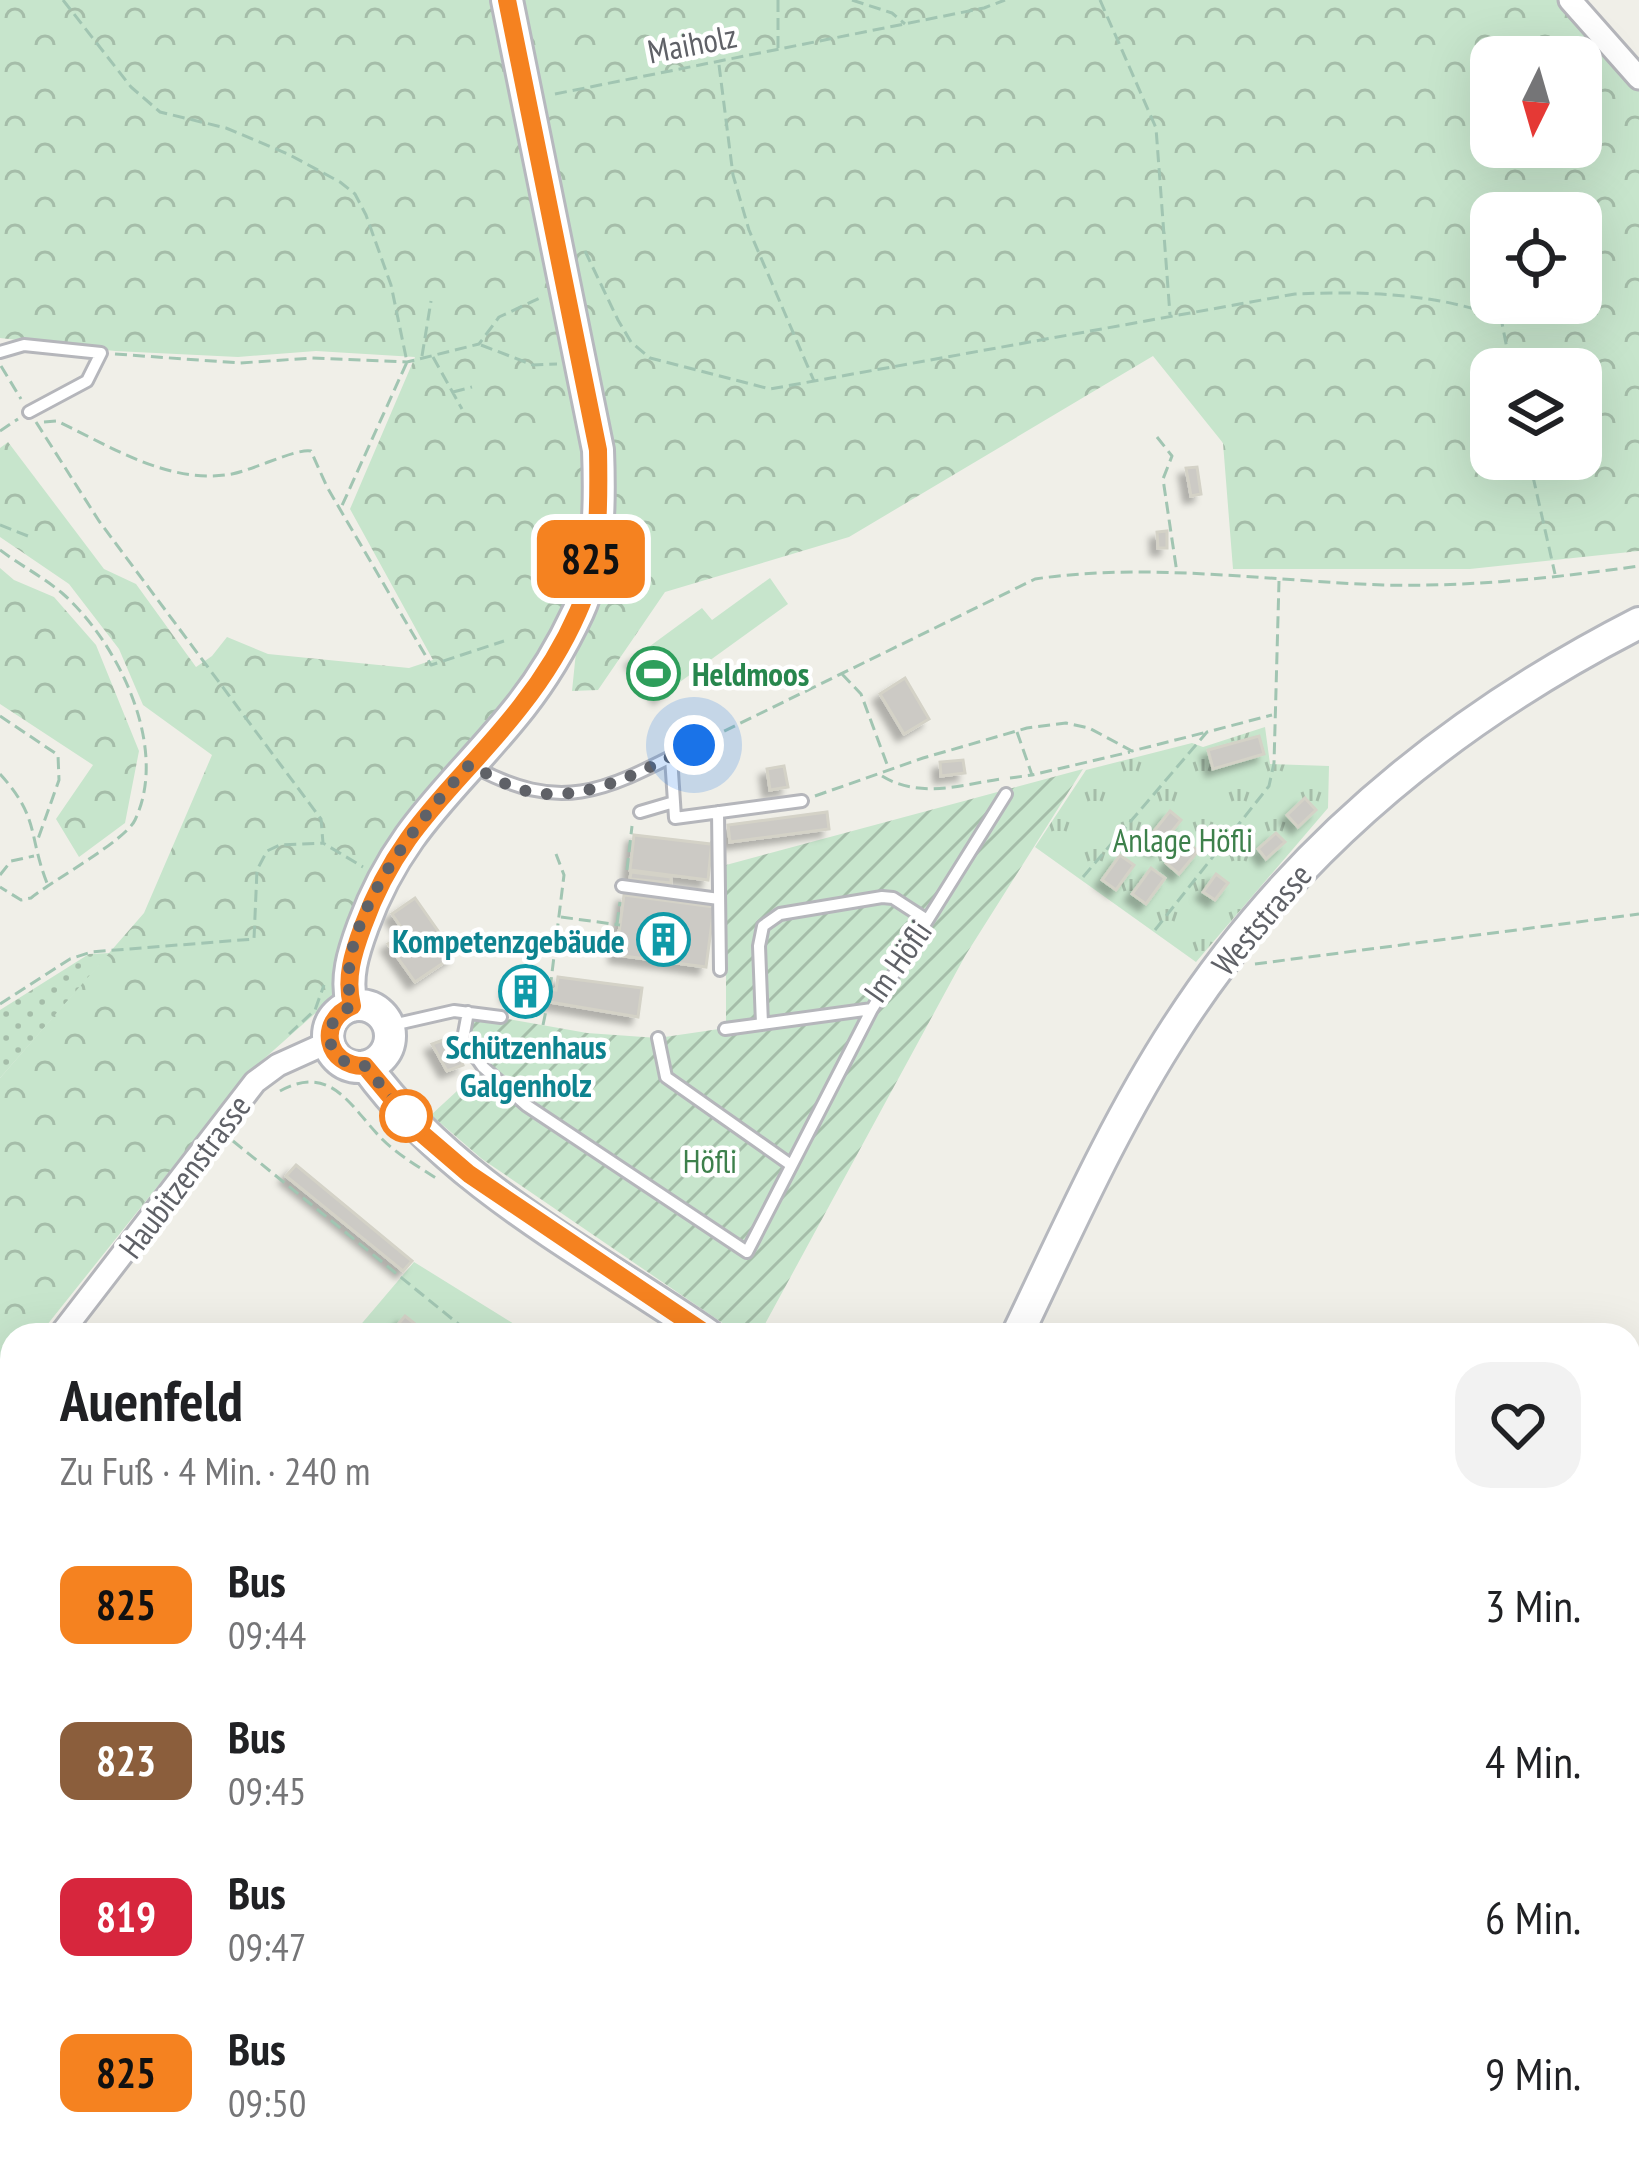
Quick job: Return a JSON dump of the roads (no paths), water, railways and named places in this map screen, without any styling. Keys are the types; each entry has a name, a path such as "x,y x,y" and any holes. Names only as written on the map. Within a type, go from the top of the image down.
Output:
{"street":[{"path":"352,1006 346,986 380,879 412,830 523,704 580,609 600,519 598,450 507,0"},
{"path":"1570,0 1639,78"},
{"name":"Weststrasse","path":"1023,1323 1118,1127 1176,1028 1252,925 1349,821 1407,770 1532,682 1639,623"},
{"path":"358,1079 386,1051 388,1026 370,1007 352,1006 336,1015 328,1033 338,1059 356,1066 358,1079 469,1174 690,1323"},
{"name":"Haubitzenstrasse","path":"69,1323 255,1082 329,1042"}],"lane":[{"path":"0,352 24,344 101,353 87,381 33,417"},
{"path":"470,764 512,787 539,794 566,793 618,782 694,745"},
{"path":"671,757 674,818 802,801"},
{"name":"Im Höfli","path":"725,1029 872,1009 1006,794"},
{"path":"640,812 674,802"},
{"path":"718,812 720,970"},
{"path":"622,886 719,898"},
{"path":"762,1024 759,946 763,926 780,914 881,897 893,898 927,920"},
{"path":"468,1012 463,1039 483,1067 526,1105 747,1252 872,1009"},
{"path":"388,1026 454,1011 501,1017"},
{"path":"658,1038 666,1077 791,1166"}],"place":[{"name":"Heldmoos","path":"653,673"},
{"name":"Kompetenzgebäude","path":"664,940"},
{"name":"Schützenhaus Galgenholz","path":"526,992"}],"park label":[{"name":"Anlage Höfli","path":"1183,839"},
{"name":"Höfli","path":"710,1160"}]}
